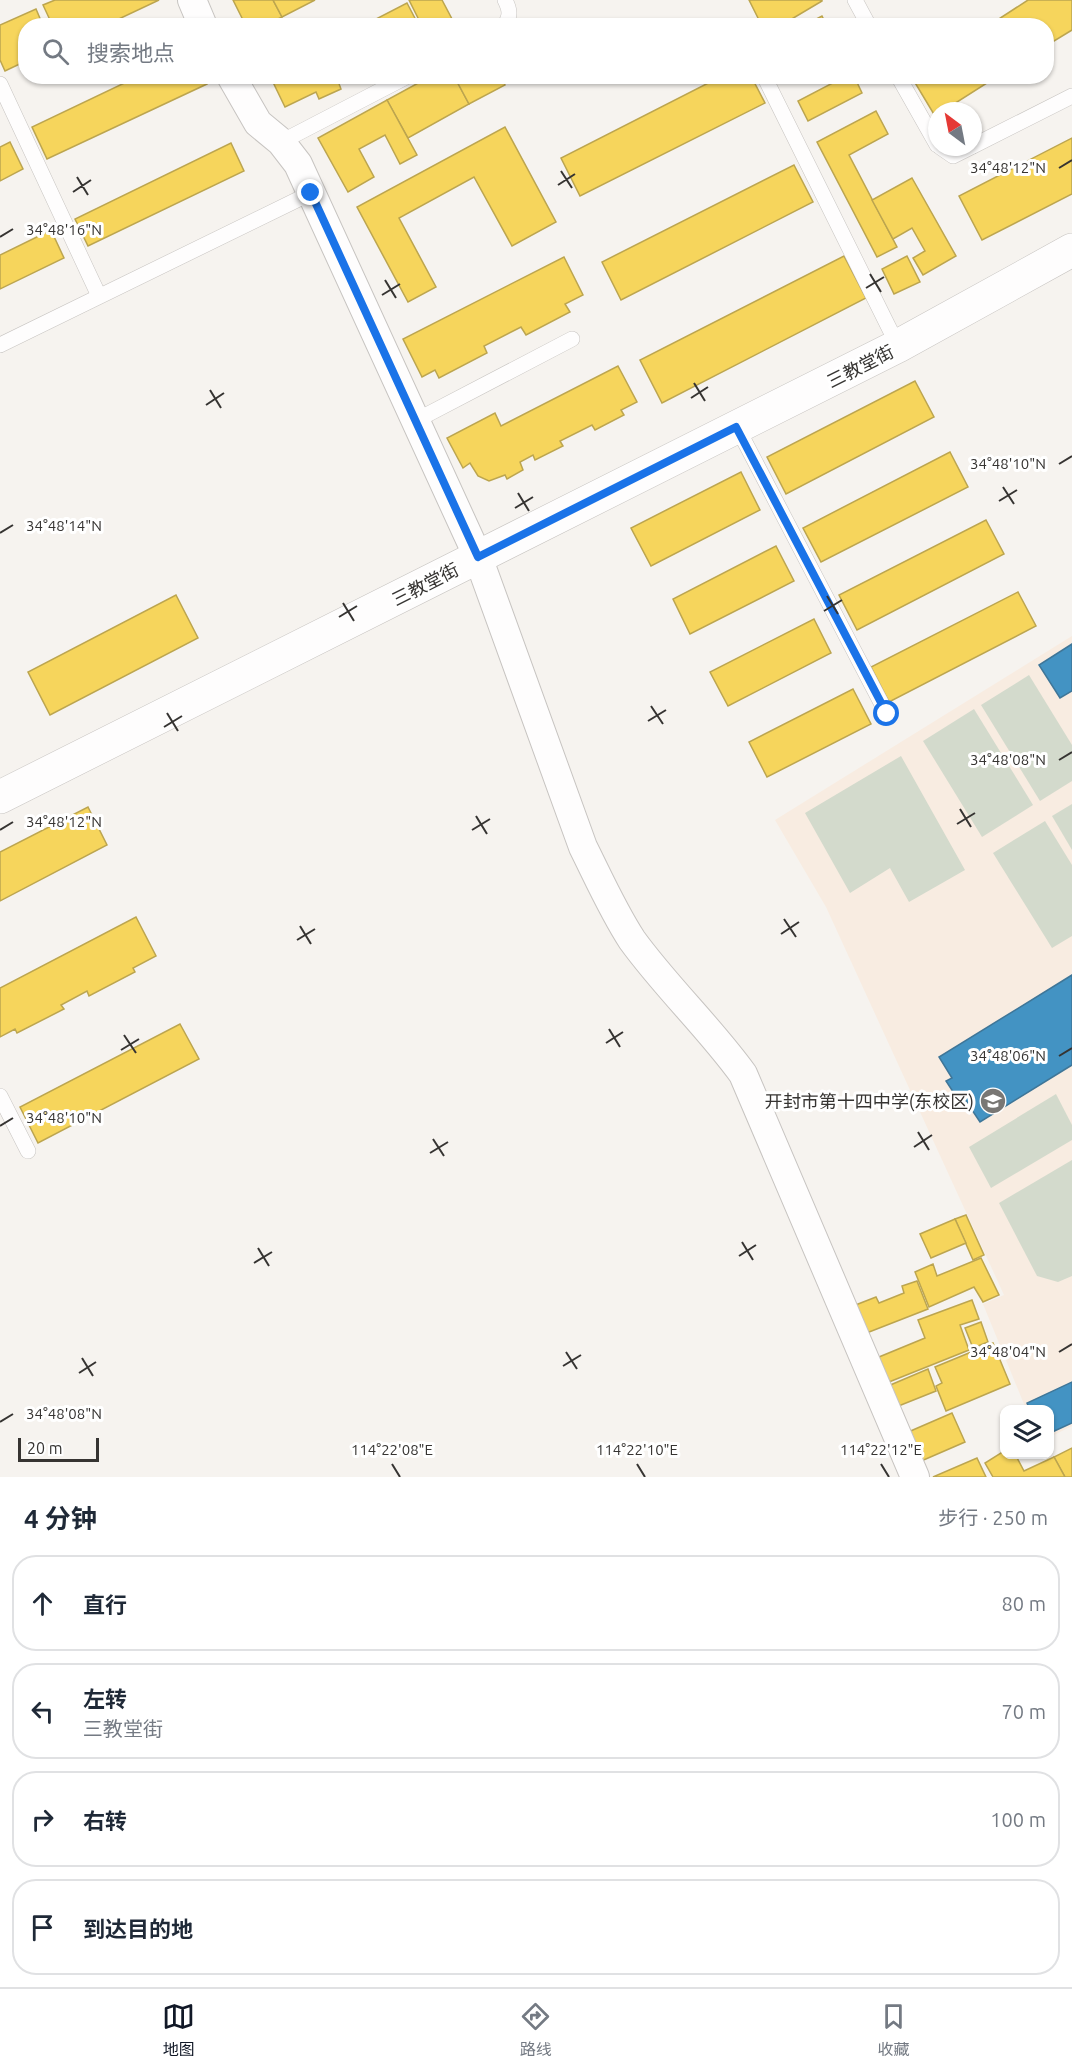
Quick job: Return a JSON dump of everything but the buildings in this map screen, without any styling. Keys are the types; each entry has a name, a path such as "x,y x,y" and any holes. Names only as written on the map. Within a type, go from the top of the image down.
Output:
{"street":[{"path":"192,0 200,18"},
{"path":"236,84 258,123 281,142 298,164 478,557 583,847 631,938 724,1048 742,1074 915,1477"},
{"name":"三教堂街","path":"0,797 898,346 1072,250"}],"lane":[{"path":"505,0 510,10 509,18"},
{"path":"855,0 865,18"},
{"path":"0,84 99,297"},
{"path":"281,142 393,84"},
{"path":"768,84 898,346"},
{"path":"903,84 928,128"},
{"path":"982,142 1072,96"},
{"path":"0,345 311,193"},
{"path":"415,421 572,339"},
{"path":"736,427 887,714"},
{"path":"0,1096 28,1151"}],"shaded area":[{"name":"开封市第十四中学(东校区)","path":"1072,636 1072,1426 1054,1435 1054,1405 1024,1405 983,1304 1004,1295 826,907 775,820"},
{"path":"1029,675 1072,745 1072,781 1040,801 981,705"},
{"path":"974,709 1033,805 982,837 923,741"},
{"path":"901,756 965,870 909,902 890,868 850,893 805,813"},
{"path":"1072,804 1072,850 1052,816"},
{"path":"1045,821 1072,865 1072,936 1052,948 993,853"},
{"path":"1056,1094 1072,1125 1072,1140 991,1188 969,1147"},
{"path":"1072,1160 1072,1276 1058,1282 1037,1276 999,1203"}],"place":[{"name":"开封市第十四中学(东校区)","path":"993,1101"}],"route":[{"path":"311,193 478,557 736,427 887,714"}]}
